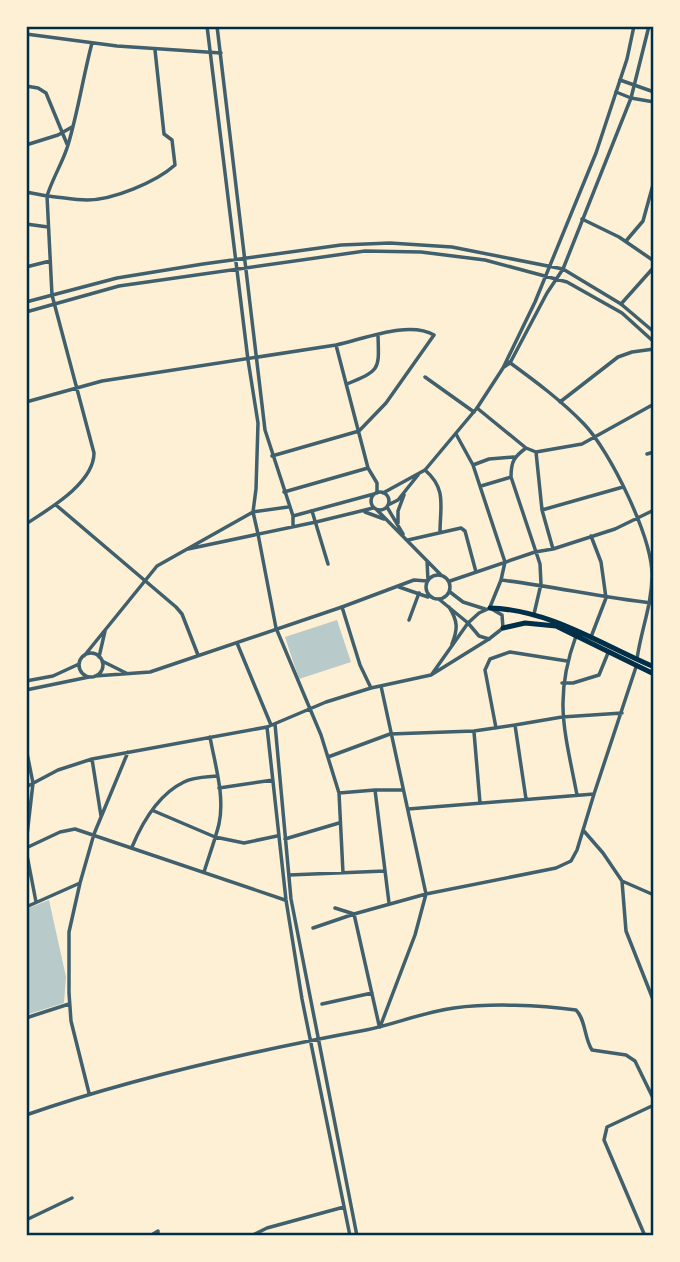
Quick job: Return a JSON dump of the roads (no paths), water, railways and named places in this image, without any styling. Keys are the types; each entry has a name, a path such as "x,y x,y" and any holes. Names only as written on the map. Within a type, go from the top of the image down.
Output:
{"main road":[{"path":"487,609 508,608 534,614 654,667"},
{"path":"503,628 518,623 556,626 654,674"}],"street":[{"path":"207,26 258,423 257,489 253,512 276,628 310,708 339,793 343,873"},
{"path":"217,26 265,430 293,516 293,526"},
{"path":"508,361 596,153 634,26"},
{"path":"182,551 375,508 382,510 398,499 456,434 476,410 508,361 563,269 631,98 649,26"},
{"path":"26,34 155,50 220,53"},
{"path":"26,524 56,505 86,476 94,463 94,453 52,295 47,196 52,178 68,146 92,43"},
{"path":"26,192 87,200 101,199 147,183 164,175 175,165 172,140 164,134 155,50"},
{"path":"620,80 654,92"},
{"path":"26,86 46,93 68,146"},
{"path":"616,92 654,102"},
{"path":"26,145 50,138 73,125"},
{"path":"626,242 643,221 654,181"},
{"path":"582,219 626,242 654,261"},
{"path":"26,225 49,228"},
{"path":"26,302 117,278 341,245 390,243 452,247 563,269 621,304 654,332"},
{"path":"26,312 119,286 365,251 390,251 475,258 557,278 622,313 654,342"},
{"path":"648,257 654,251"},
{"path":"26,267 50,261"},
{"path":"621,304 654,267"},
{"path":"26,402 117,378 257,359 414,328 434,335 386,402 359,431 272,457"},
{"path":"347,384 371,374 376,368 379,363 379,335"},
{"path":"336,345 368,468 377,483 376,493 371,499 375,508 426,561 450,581"},
{"path":"560,402 618,357 654,349"},
{"path":"508,361 560,402 594,436 637,519 646,541 652,572 652,600 637,659"},
{"path":"425,377 476,410 526,448 536,452 570,448 654,404"},
{"path":"432,675 468,623 487,609 505,562 473,465 456,434"},
{"path":"526,448 514,457 511,477 540,564 541,584 534,614"},
{"path":"536,452 542,510 553,549"},
{"path":"647,454 654,452"},
{"path":"473,465 489,459 514,457"},
{"path":"284,492 368,468"},
{"path":"293,516 383,493 422,471"},
{"path":"422,471 436,480 440,488 440,533"},
{"path":"481,486 511,477"},
{"path":"542,510 622,487"},
{"path":"398,523 398,511 407,489"},
{"path":"383,493 388,498 387,506 406,538"},
{"path":"56,505 182,614 198,656"},
{"path":"26,681 53,676 79,664 157,566 253,512 288,507"},
{"path":"312,510 328,564"},
{"path":"450,581 591,536 654,510"},
{"path":"363,511 387,521"},
{"path":"406,538 461,528 465,531 476,572"},
{"path":"591,536 601,562 606,598 591,637"},
{"path":"426,561 426,590 432,598"},
{"path":"26,690 95,676 150,672 414,580 428,581 434,576 442,575"},
{"path":"500,580 541,584 606,598 652,600"},
{"path":"440,600 450,592 450,581"},
{"path":"397,587 440,600 479,636 489,639"},
{"path":"26,787 58,770 92,759 271,725 310,708 371,688 432,675 503,628 502,615 463,602 450,592"},
{"path":"409,620 419,593"},
{"path":"342,607 360,665 371,688"},
{"path":"449,607 456,617 458,631 452,644"},
{"path":"95,676 102,668 100,659 105,628"},
{"path":"576,635 562,683 562,717 576,795"},
{"path":"237,643 271,725 281,779 288,875 357,1236"},
{"path":"496,728 485,670 490,659 510,652 567,661"},
{"path":"562,683 573,683 599,674 608,653"},
{"path":"84,656 93,654 128,674"},
{"path":"79,664 82,673 90,677"},
{"path":"313,928 425,894 556,868 571,861 578,850 636,667"},
{"path":"380,1027 415,935 425,894 381,686"},
{"path":"328,757 390,734 474,731 562,717 622,713"},
{"path":"271,725 277,836 286,900 310,1040 350,1236"},
{"path":"515,726 526,799"},
{"path":"474,731 480,803"},
{"path":"204,872 219,824 219,788 210,737"},
{"path":"26,748 33,783 26,847 36,902"},
{"path":"89,1093 71,1021 69,932 94,834 128,752"},
{"path":"92,759 102,816"},
{"path":"132,847 142,825 165,795 186,781 217,776"},
{"path":"219,788 281,779"},
{"path":"375,790 389,904"},
{"path":"339,793 402,790"},
{"path":"408,809 594,794"},
{"path":"154,811 215,837 244,843 277,836"},
{"path":"285,839 339,822"},
{"path":"26,847 70,829 94,834 286,900"},
{"path":"583,830 603,852 622,881 626,931 654,1002"},
{"path":"288,875 384,871"},
{"path":"622,881 654,895"},
{"path":"26,906 80,883"},
{"path":"335,908 354,914"},
{"path":"354,914 380,1027"},
{"path":"322,1004 372,993"},
{"path":"26,1018 69,1004"},
{"path":"26,1115 89,1093 453,1008 481,1006 576,1010 580,1014 592,1050 626,1055 635,1061 654,1102 607,1127 604,1134 604,1140 645,1236"},
{"path":"26,1220 72,1198"},
{"path":"251,1236 267,1228 344,1207"},
{"path":"150,1236 158,1231 158,1236"}]}
